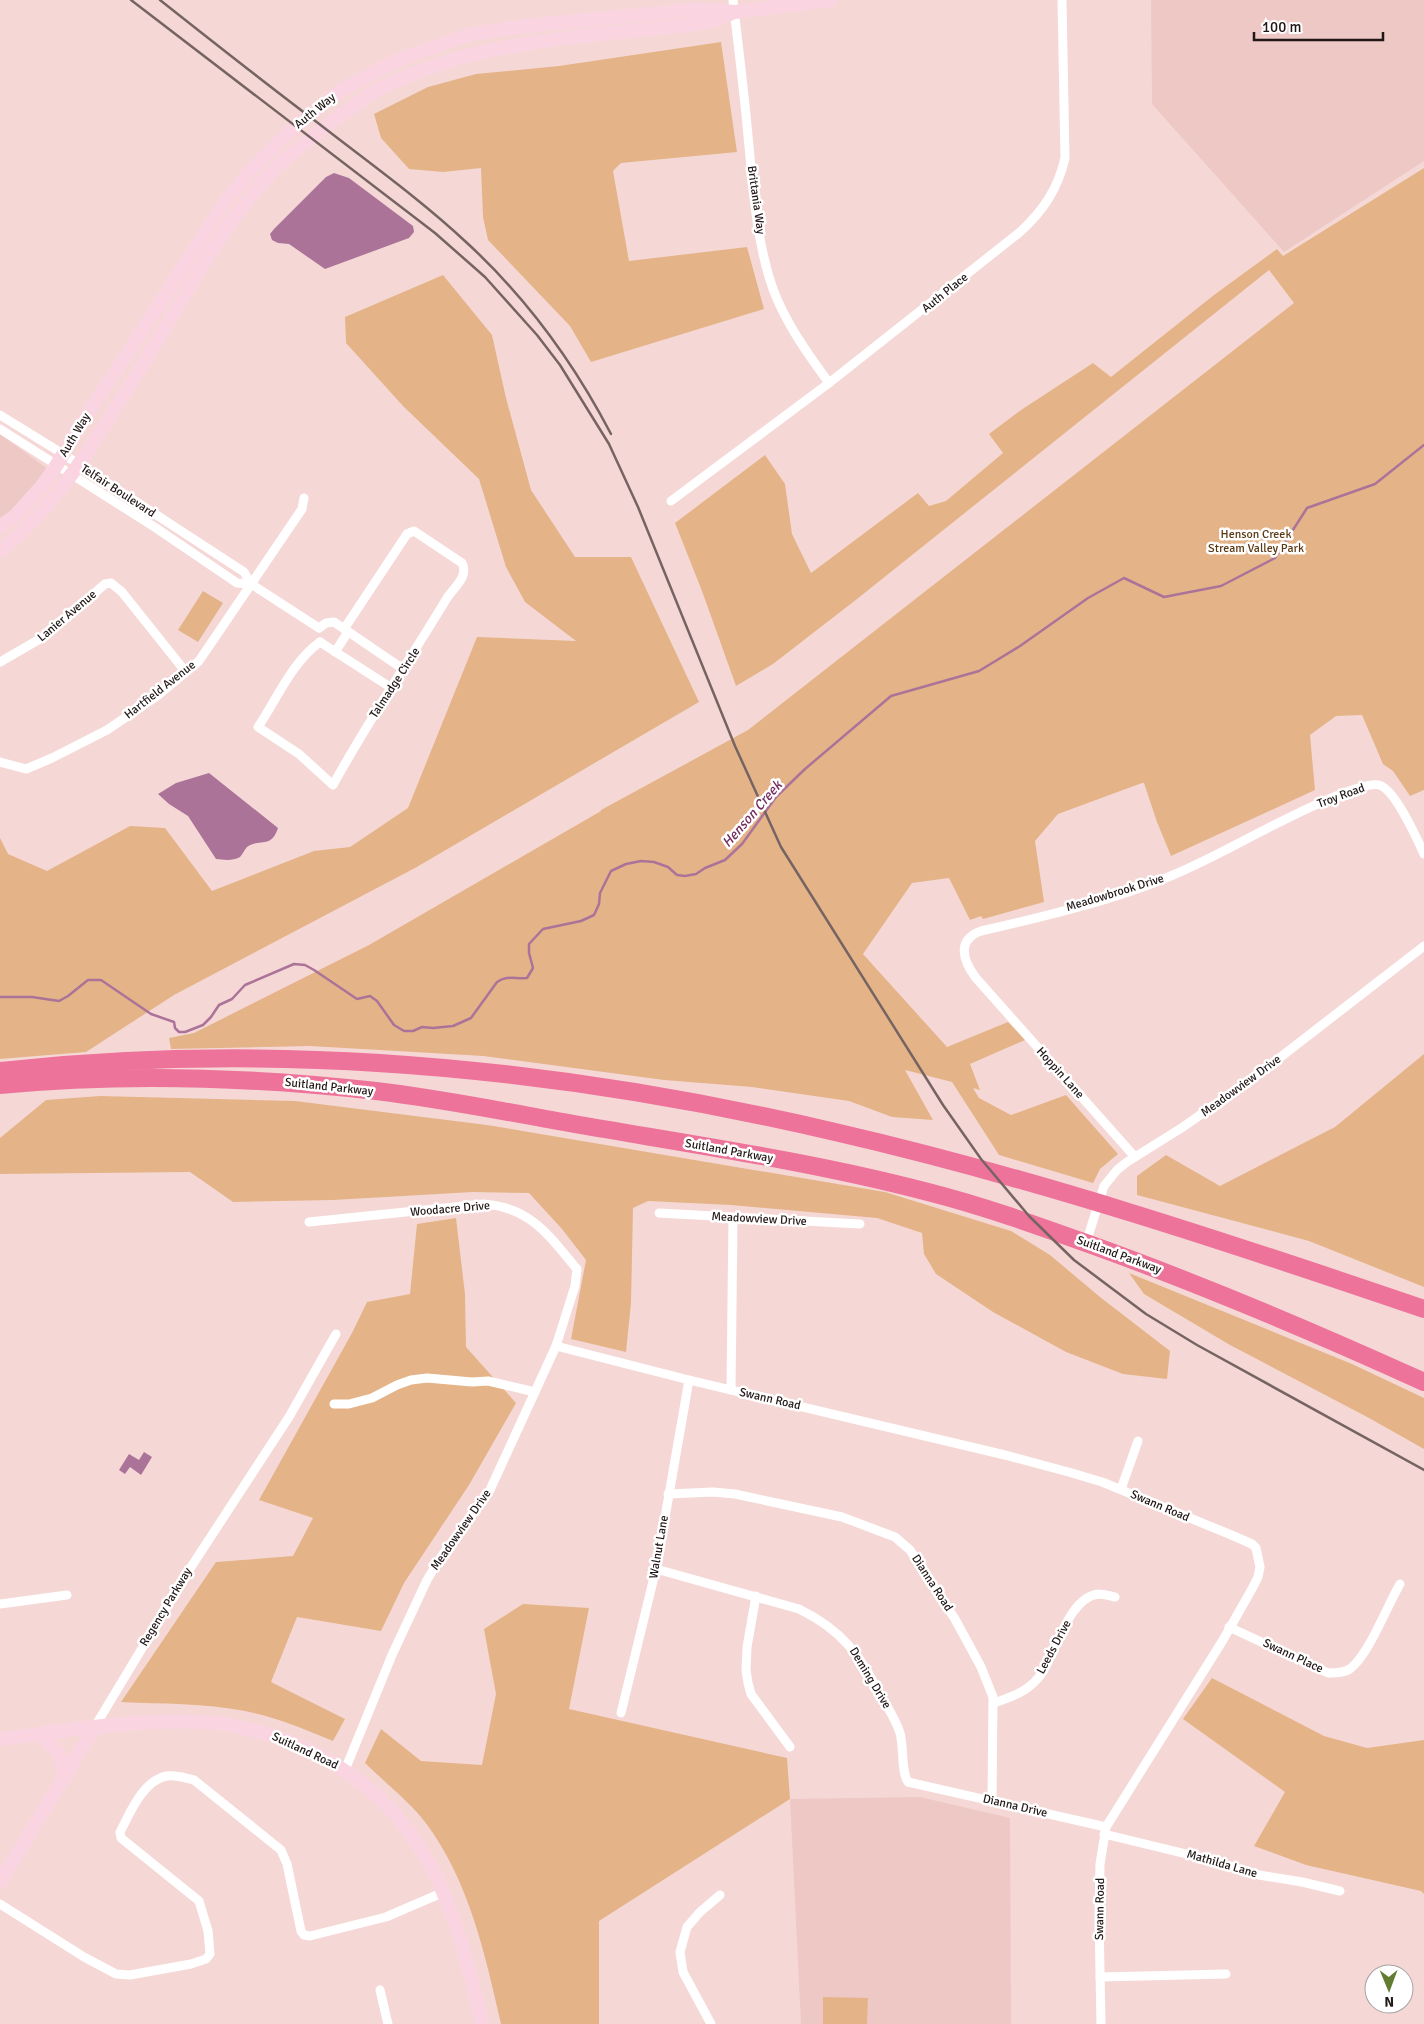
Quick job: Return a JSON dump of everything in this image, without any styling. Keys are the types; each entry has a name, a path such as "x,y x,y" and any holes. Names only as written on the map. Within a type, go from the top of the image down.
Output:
{"highway":[{"name":"Suitland Parkway","path":"0,1071 103,1062 252,1058 367,1062 510,1075 665,1098 789,1122 905,1149 1099,1204 1253,1252 1424,1309"},
{"name":"Suitland Parkway","path":"0,1085 94,1079 204,1078 328,1086 414,1096 866,1177 974,1205 1086,1243 1267,1313 1424,1382"}],"street":[{"name":"Auth Way","path":"0,527 16,515 42,486 60,460 225,202 248,174 288,133 337,93 384,67 432,46 471,34 535,25 701,9 830,0"},
{"name":"Auth Place","path":"671,501 829,383 1020,232 1047,203 1061,175 1065,158 1062,0"},
{"name":"Auth Way","path":"0,550 39,516 72,472 178,309 204,264 241,211 272,173 302,145 334,120 377,90 414,73 459,58 506,47 561,39 698,24 718,19 734,6"},
{"name":"Brittania Way","path":"734,6 754,190 760,236 768,272 786,318 829,383"},
{"name":"Telfair Boulevard","path":"0,415 60,460 72,472 180,545 237,583 251,584"},
{"name":"Telfair Boulevard","path":"0,429 60,460 72,472 185,534 244,572 251,584 319,628"},
{"name":"Hartfield Avenue","path":"0,762 26,769 107,730 158,696 198,661 302,509 304,498"},
{"name":"Talmadge Circle","path":"320,642 308,650 258,727 299,754 333,785 390,687 450,594 464,576 465,568 462,563 414,531 407,534 346,630"},
{"path":"180,545 185,534"},
{"name":"Lanier Avenue","path":"0,662 46,636 105,584 111,584 122,592 185,671"},
{"path":"390,687 320,642 319,628 326,623 334,622 403,669"},
{"path":"335,652 346,630"},
{"name":"Troy Road","path":"1310,807 1363,787 1381,786 1386,788 1397,804 1424,854"},
{"name":"Meadowbrook Drive","path":"985,989 971,972 966,962 965,942 971,934 1117,895 1172,876 1310,807"},
{"name":"Meadowview Drive","path":"1086,1243 1108,1181 1127,1162 1183,1127 1260,1072 1424,946"},
{"name":"Hoppin Lane","path":"985,989 1135,1157"},
{"name":"Woodacre Drive","path":"309,1222 483,1204 502,1205 528,1217 542,1228 578,1269 575,1286 556,1346"},
{"name":"Meadowview Drive","path":"659,1213 860,1224"},
{"path":"731,1390 733,1218"},
{"name":"Regency Parkway","path":"0,1882 191,1567 289,1418 336,1334"},
{"name":"Meadowview Drive","path":"345,1770 395,1647 427,1580 441,1557 489,1492 556,1346"},
{"name":"Swann Road","path":"556,1346 689,1380 1006,1455 1072,1473 1121,1489 1252,1544 1256,1548 1260,1567 1258,1578 1105,1830 1100,1864 1101,2024"},
{"path":"334,1404 349,1404 372,1398 404,1382 427,1378 472,1382 488,1381 535,1392"},
{"name":"Walnut Lane","path":"621,1713 656,1569 689,1380"},
{"path":"1121,1489 1138,1441"},
{"name":"Dianna Road","path":"668,1494 713,1492 744,1496 842,1517 896,1537 910,1550 955,1619 981,1667 994,1703 992,1800"},
{"name":"Deming Drive","path":"656,1569 800,1609 818,1618 850,1645 872,1678 900,1732 906,1780 912,1784 924,1786"},
{"name":"Swann Place","path":"1230,1627 1328,1673 1350,1670 1372,1638 1400,1584"},
{"name":"Leeds Drive","path":"994,1703 1025,1691 1042,1673 1072,1614 1084,1601 1099,1594 1115,1597"},
{"path":"0,1604 67,1595"},
{"path":"756,1596 747,1647 746,1670 748,1683 752,1694 790,1747"},
{"name":"Suitland Road","path":"0,1738 147,1722 201,1722 246,1727 287,1741 345,1770 383,1802 412,1835 428,1861 444,1892 468,1961 482,2024"},
{"path":"40,1734 52,1744 62,1759 64,1778"},
{"path":"0,1904 84,1957 116,1974 145,1972 191,1964 206,1959 210,1954 208,1931 199,1901 121,1838 120,1832 141,1794 158,1779 167,1776 179,1776 194,1780 281,1850 287,1864 301,1931 304,1936 386,1917 444,1892"},
{"name":"Dianna Drive","path":"924,1786 992,1800 1105,1830"},
{"name":"Mathilda Lane","path":"1105,1830 1259,1875 1340,1890"},
{"path":"711,2024 683,1972 680,1952 687,1927 700,1912 720,1895"},
{"path":"1100,1977 1226,1974"},
{"path":"380,1990 388,2024"}],"shaded area":[{"path":"1151,0 1424,0 1424,161 1284,252 1152,104"},
{"path":"334,173 349,178 413,226 414,232 409,238 325,269 289,244 278,243 272,240 270,234 274,229 326,177"},
{"path":"0,434 49,470 0,522"},
{"path":"209,773 278,828 272,839 252,844 247,847 240,857 228,860 216,859 188,816 169,804 158,794 176,783"},
{"path":"144,1452 152,1457 141,1475 130,1467 125,1474 119,1470 129,1454 139,1460"},
{"path":"920,1797 1010,1818 1011,2024 801,2024 790,1799"}],"green space":[{"path":"721,42 737,152 621,163 613,171 629,261 747,247 764,309 591,362 570,326 488,240 483,217 481,168 443,172 409,169 381,138 374,114 428,87 476,74 559,66"},
{"name":"Henson Creek Stream Valley Park","path":"1424,168 1424,790 1410,796 1393,771 1383,764 1362,715 1336,716 1310,735 1315,790 1171,856 1144,783 1142,783 1058,814 1035,841 1044,902 983,919 981,916 970,920 949,878 912,883 863,954 947,1047 1008,1022 1025,1040 970,1064 980,1090 973,1088 979,1098 1011,1115 1066,1095 1118,1154 1100,1169 1093,1183 999,1155 952,1082 905,1070 933,1120 892,1117 849,1101 752,1087 664,1080 483,1056 310,1046 171,1049 169,1038 194,1033 369,945 601,810 748,730 1294,303 1269,270 857,599 773,664 736,686 675,523 765,455 785,484 792,534 811,573 918,493 929,506 946,501 1003,453 989,434 1021,410 1093,363 1111,377 1214,295 1277,249 1283,256"},
{"path":"443,275 492,335 506,398 531,490 575,557 631,557 699,702 415,868 174,995 86,1052 0,1059 0,838 8,854 47,871 130,826 165,828 212,891 314,851 350,847 408,808 477,637 576,641 525,602 506,567 479,479 403,406 346,343 345,317"},
{"path":"203,591 223,603 198,642 178,630"},
{"path":"1424,1054 1424,1287 1309,1241 1137,1195 1137,1176 1166,1155 1220,1186 1335,1127"},
{"path":"100,1096 295,1101 487,1125 885,1192 1011,1231 1050,1255 1100,1297 1170,1351 1167,1379 1123,1374 1066,1352 993,1312 936,1274 924,1254 922,1233 877,1218 731,1205 648,1201 633,1208 631,1303 626,1352 571,1339 586,1260 562,1229 529,1193 473,1192 333,1200 233,1202 190,1172 0,1174 0,1138 46,1100"},
{"path":"456,1218 465,1294 466,1347 516,1403 469,1485 404,1583 381,1631 297,1617 271,1682 345,1719 333,1741 278,1720 230,1708 121,1702 216,1562 293,1556 313,1518 259,1500 352,1333 367,1302 410,1294 417,1224"},
{"path":"1129,1273 1352,1364 1424,1398 1424,1449 1230,1345 1144,1294"},
{"path":"523,1604 589,1608 569,1709 787,1758 790,1799 599,1921 599,2024 501,2024 482,1945 453,1868 425,1822 405,1800 365,1763 381,1729 421,1761 482,1765 496,1694 484,1629"},
{"path":"1212,1678 1324,1736 1367,1748 1424,1740 1424,1894 1421,1891 1306,1865 1254,1846 1285,1792 1183,1719"},
{"path":"823,1997 868,1998 867,2024 823,2024"}],"waterway":[{"name":"Henson Creek","path":"0,997 32,997 59,1001 88,980 101,980 151,1014 174,1022 175,1028 179,1032 185,1032 203,1025 219,1005 232,999 245,985 294,964 305,965 357,999 370,996 377,1001 394,1025 404,1031 413,1031 422,1027 453,1026 471,1018 497,982 508,978 527,978 533,968 529,944 543,929 581,921 594,915 599,904 600,893 611,871 626,864 641,861 654,862 668,867 677,875 685,876 696,874 725,860 742,844 776,797 805,769 891,696 979,671 1020,646 1088,598 1124,578 1164,597 1221,586 1275,558 1307,508 1375,484 1424,445"}],"railway":[{"path":"131,0 435,233 485,277 537,335 560,365 609,444 638,507 735,746 781,847 943,1105 981,1159 1029,1216 1074,1260 1146,1314 1197,1345 1424,1470"},
{"path":"160,0 412,196 488,263 547,332 581,382 611,434"}]}
